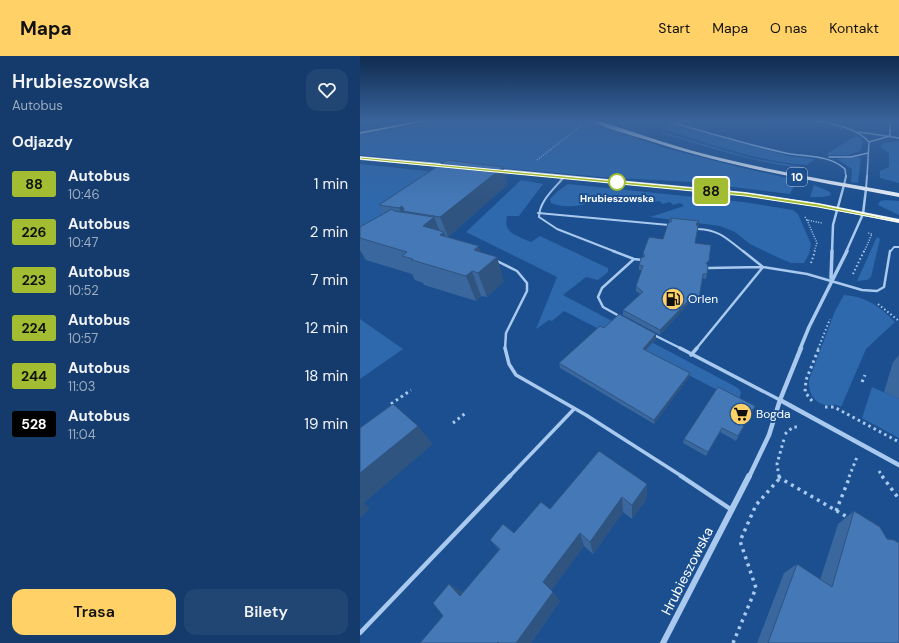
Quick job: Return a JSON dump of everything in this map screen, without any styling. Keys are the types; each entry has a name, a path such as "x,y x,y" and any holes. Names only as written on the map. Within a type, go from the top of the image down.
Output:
{"main road":[{"name":"10","path":"672,147 719,160 784,174 899,194"},
{"path":"360,158 462,167"},
{"name":"10","path":"485,170 745,194 899,221"}],"street":[{"name":"Hrubieszowska","path":"831,280 833,229 844,185"},
{"name":"Hrubieszowska","path":"663,643 769,435 780,400 809,326 857,230 863,214 866,189"},
{"path":"780,400 899,465"}],"lane":[{"path":"762,147 783,153 821,157 840,158 868,153"},
{"path":"866,189 869,147"},
{"path":"821,157 834,161 844,169 846,176 844,185"},
{"path":"564,177 541,206 538,213 539,217 544,222 557,229 634,259 642,260"},
{"path":"538,213 669,225"},
{"path":"698,228 713,230 728,238 764,267"},
{"path":"708,268 764,267 807,274 862,290 877,292 884,287 890,251 894,247 899,246"},
{"path":"623,318 603,307 598,297 602,288 634,259"},
{"path":"494,260 517,271 527,283 527,291 504,338 504,351 508,364 516,375 651,455 732,510"},
{"path":"691,355 764,267"},
{"path":"650,333 780,400"},
{"path":"360,633 574,409"}],"path":[{"path":"522,173 525,168 555,147"},
{"path":"807,220 817,243 807,274"},
{"path":"873,301 886,309 899,321"},
{"path":"814,403 805,392 804,386 830,317"},
{"path":"862,382 865,375"},
{"path":"391,404 411,390"},
{"path":"819,406 828,408 834,407 899,442"},
{"path":"454,423 467,412"},
{"path":"801,427 793,427 786,433 776,466 777,473 780,478 855,522"},
{"path":"836,511 857,457"},
{"path":"733,643 756,588 740,541 756,505 780,478"}],"shaded area":[{"path":"360,147 663,147 797,180 790,194 692,182 601,177 360,155"},
{"path":"709,147 715,147 751,158 803,167 784,166 749,158"},
{"path":"720,147 757,147 789,156 815,159 807,165 751,156"},
{"path":"837,147 861,147 860,151 849,155 825,155"},
{"path":"899,147 899,183 880,178 880,171 889,167 889,153 881,148"},
{"path":"861,158 858,183 851,182 852,169 837,159"},
{"path":"360,164 455,174 360,240"},
{"path":"521,180 543,184 519,216 507,216 506,222 509,230 531,242 540,236 608,268 608,272 598,280 586,277 563,295 738,388 741,392 739,401 564,311 552,321 549,320 536,329 557,277 466,232"},
{"path":"568,184 743,202 793,210 798,214 811,244 809,254 804,263 791,263 750,244 735,232 720,226 650,217 684,206 680,203 673,205 670,202 663,204 659,201 653,202 649,199 643,201 636,195 623,198 619,195 576,206 551,203 550,199"},
{"path":"814,185 830,192 831,195 823,197 810,197"},
{"path":"880,201 899,201 899,215 878,205"},
{"path":"877,237 880,239 871,277 867,280 857,281"},
{"path":"844,295 866,300 872,303 884,311 895,322 866,349 841,407 821,404 818,402 812,396 809,388 809,380 835,311"},
{"path":"360,319 403,349 360,379"},
{"path":"872,387 899,399 899,438 862,418"}],"building":[{"path":"447,160 503,167 440,217 403,211 404,209 402,206 399,208 379,205"},
{"path":"392,209 394,211 434,217 423,226 444,232 440,235 479,246 474,250 497,257 478,273 472,271 466,276 412,260 413,259 402,256 407,252 360,238 360,227"},
{"path":"670,218 699,221 696,224 698,227 695,243 711,245 709,261 706,263 708,266 707,274 703,274 699,299 691,298 660,330 623,310 643,292 636,286 643,266 639,265 641,258 645,256 643,253 649,237 663,239 668,223 672,221"},
{"path":"619,314 656,334 643,349 690,373 654,420 559,363 600,326 604,328"},
{"path":"718,387 755,406 738,436 722,428 708,452 684,439"},
{"path":"393,404 418,426 360,473 360,428"},
{"path":"599,451 647,484 632,505 622,497 590,542 580,533 543,582 553,592 516,643 420,643 443,616 433,603 449,584 460,596 500,549 490,540 503,524 514,533 541,502 550,509"},
{"path":"854,511 880,527 887,539 894,540 899,543 899,643 768,643 797,564 832,587"}],"bus line":[{"name":"88","path":"360,158 745,194 818,205 899,221"}],"place":[{"name":"Hrubieszowska","path":"617,182"},
{"name":"Orlen","path":"673,299"},
{"name":"Bogda","path":"741,414"}]}
